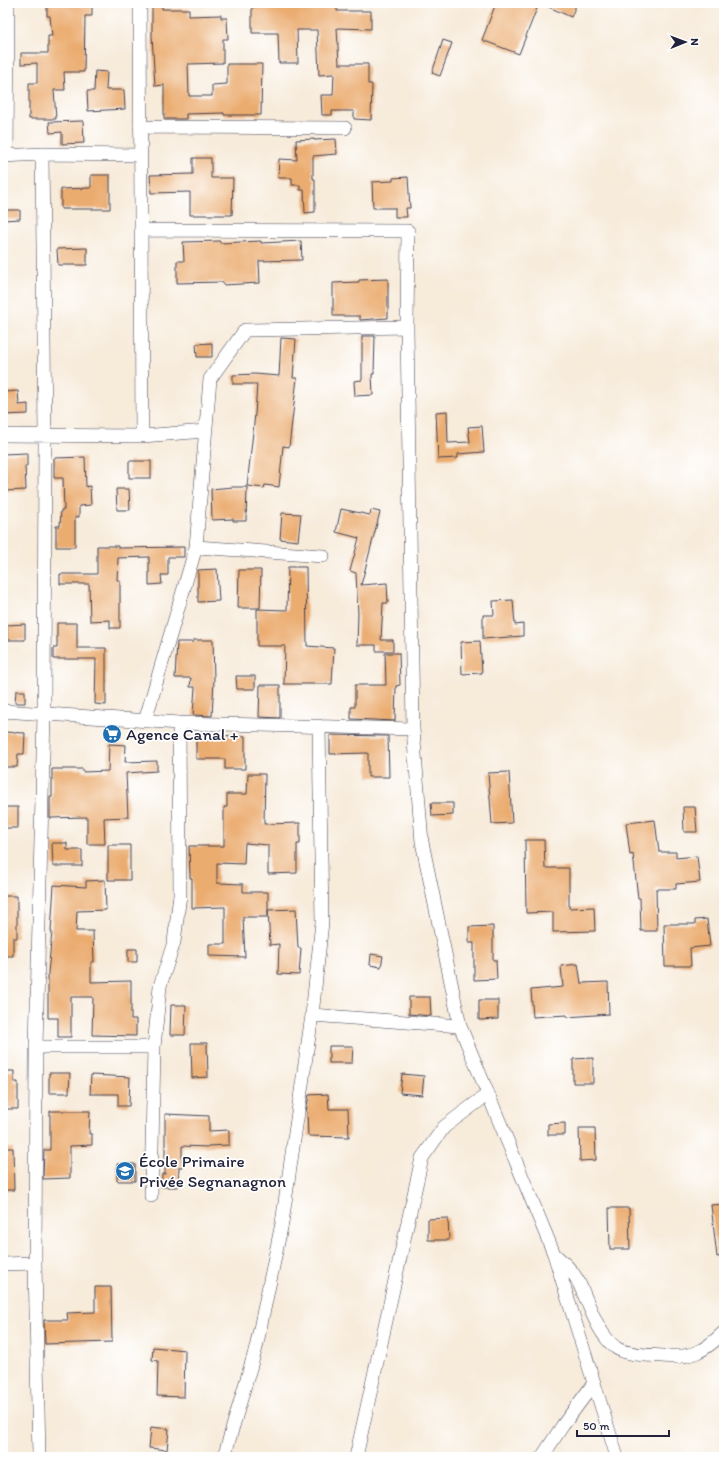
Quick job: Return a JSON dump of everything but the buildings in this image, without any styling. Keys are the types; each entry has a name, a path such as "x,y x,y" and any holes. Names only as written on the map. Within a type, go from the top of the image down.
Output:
{"street":[{"path":"8,3 5,156 42,154 140,156"},
{"path":"140,3 142,436"},
{"path":"140,127 345,128"},
{"path":"39,1457 35,1263 36,1047 44,714 45,434 42,154"},
{"path":"141,230 408,231 407,327 413,729 422,842 460,1026 554,1254 617,1457"},
{"path":"146,721 196,546 210,379 245,330 407,327"},
{"path":"3,435 45,434 142,436 206,431"},
{"path":"196,546 323,556"},
{"path":"3,711 179,723 413,729"},
{"path":"151,1196 154,1047 160,986 174,942 180,895 179,723"},
{"path":"224,1457 256,1348 282,1223 312,1015 322,922 319,726"},
{"path":"312,1015 460,1026"},
{"path":"36,1047 154,1047"},
{"path":"356,1457 422,1158 444,1127 488,1094"},
{"path":"554,1254 569,1267 578,1280 603,1333 615,1348 635,1354 677,1358 699,1352 724,1332"},
{"path":"3,1264 35,1263"},
{"path":"542,1457 563,1425 594,1383"}],"place":[{"name":"Agence Canal +","path":"112,734"},
{"name":"École Primaire Privée Segnanagnon","path":"125,1171"}]}
